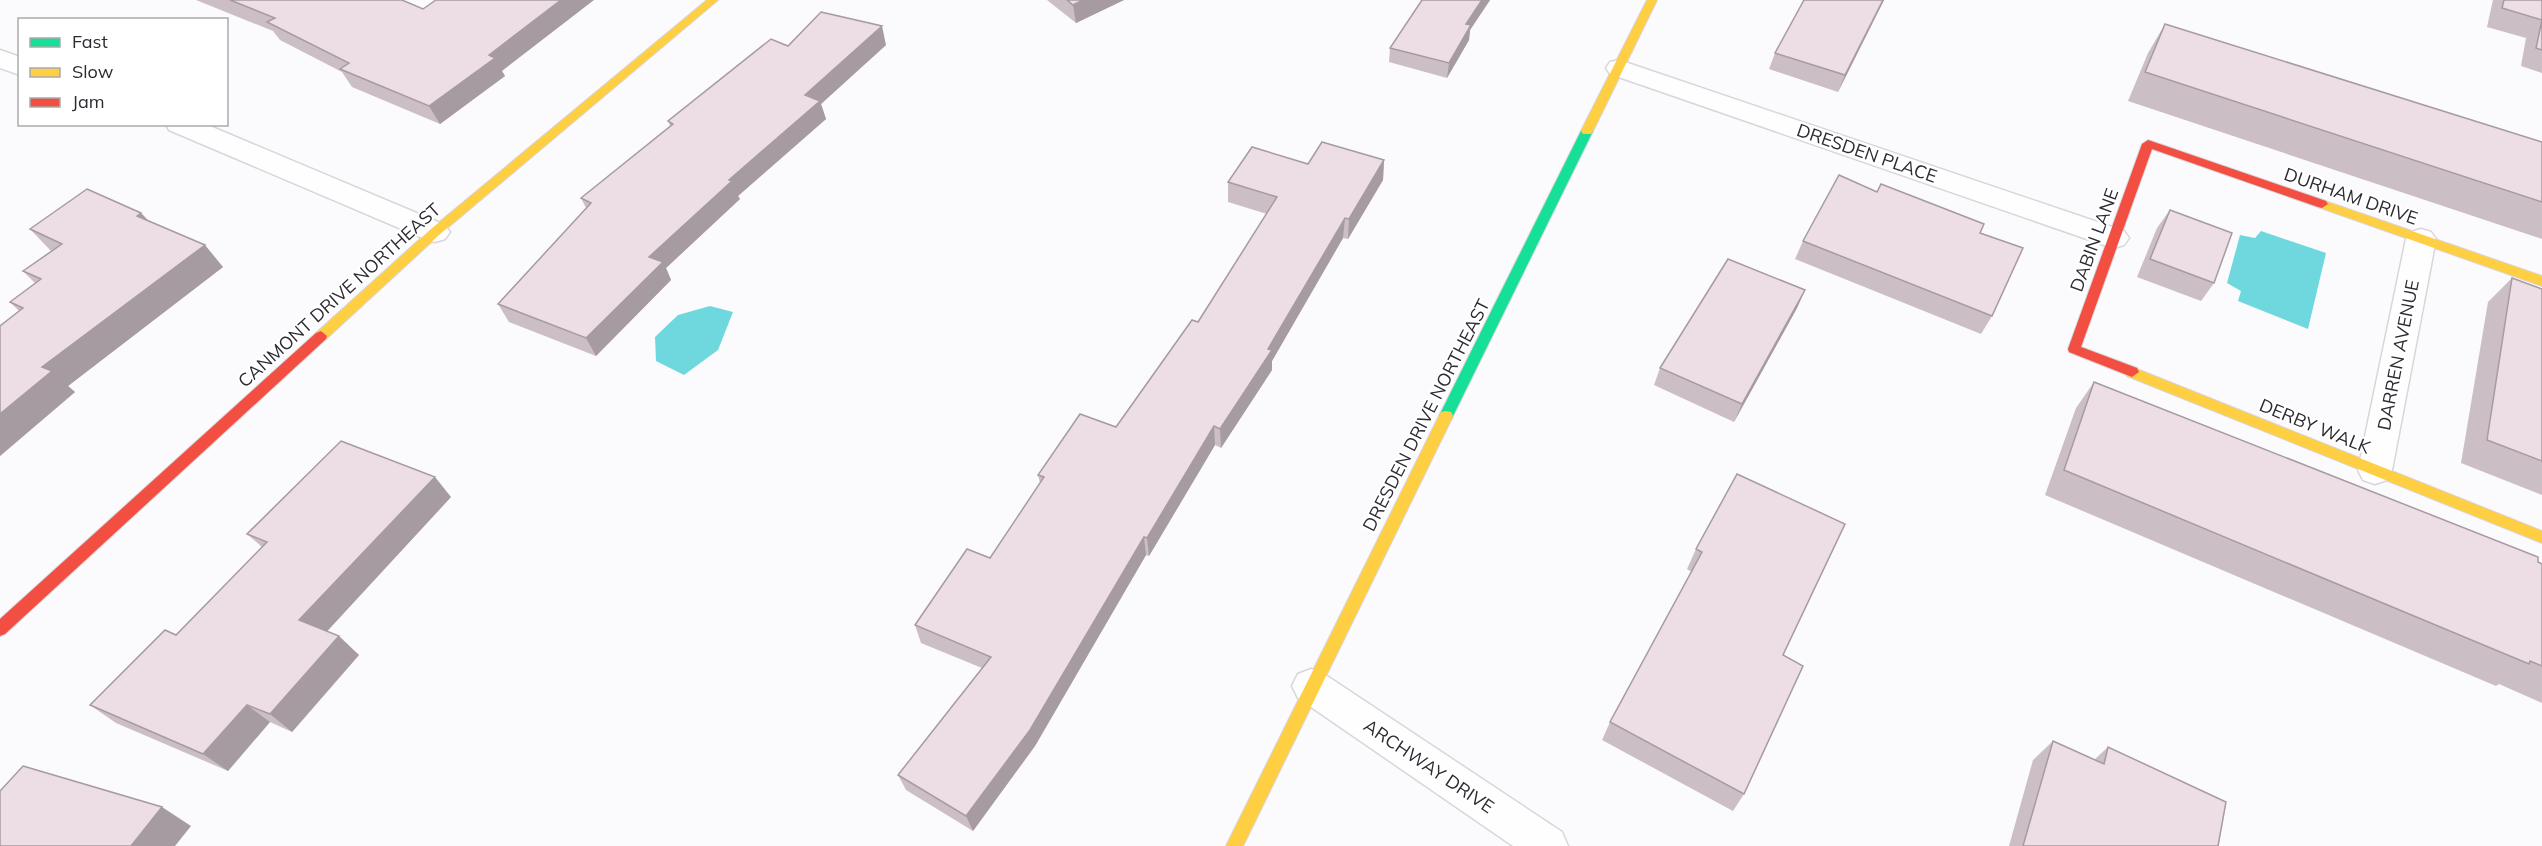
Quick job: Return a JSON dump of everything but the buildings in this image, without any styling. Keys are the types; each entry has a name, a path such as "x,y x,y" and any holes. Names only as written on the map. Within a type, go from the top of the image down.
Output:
{"street":[{"name":"CANMONT DRIVE NORTHEAST","path":"0,629 435,232 713,0"},
{"name":"DRESDEN DRIVE NORTHEAST","path":"1234,846 1311,686 1652,0"},
{"path":"0,58 18,66"},
{"name":"DRESDEN PLACE","path":"1619,68 2114,238"},
{"path":"184,126 435,232"},
{"name":"DABIN LANE","path":"2074,349 2148,144"},
{"name":"DURHAM DRIVE","path":"2148,144 2542,281"},
{"name":"DARREN AVENUE","path":"2375,470 2421,239"},
{"name":"DERBY WALK","path":"2074,349 2542,537"},
{"name":"ARCHWAY DRIVE","path":"1311,686 1548,846"}],"water":[{"path":"2261,231 2326,253 2308,329 2238,301 2241,291 2227,283 2240,235 2255,238"},
{"path":"710,306 733,312 718,350 684,375 656,361 655,337 678,315"}],"traffic: fast":[{"path":"1446,416 1587,131"}],"traffic: slow":[{"path":"321,336 435,232 713,0"},
{"path":"1587,131 1652,0"},
{"path":"2322,204 2542,281"},
{"path":"2132,372 2542,537"},
{"path":"1234,846 1446,416"}],"traffic: jam":[{"path":"2132,372 2074,349 2148,144 2322,204"},
{"path":"0,629 321,336"}]}
